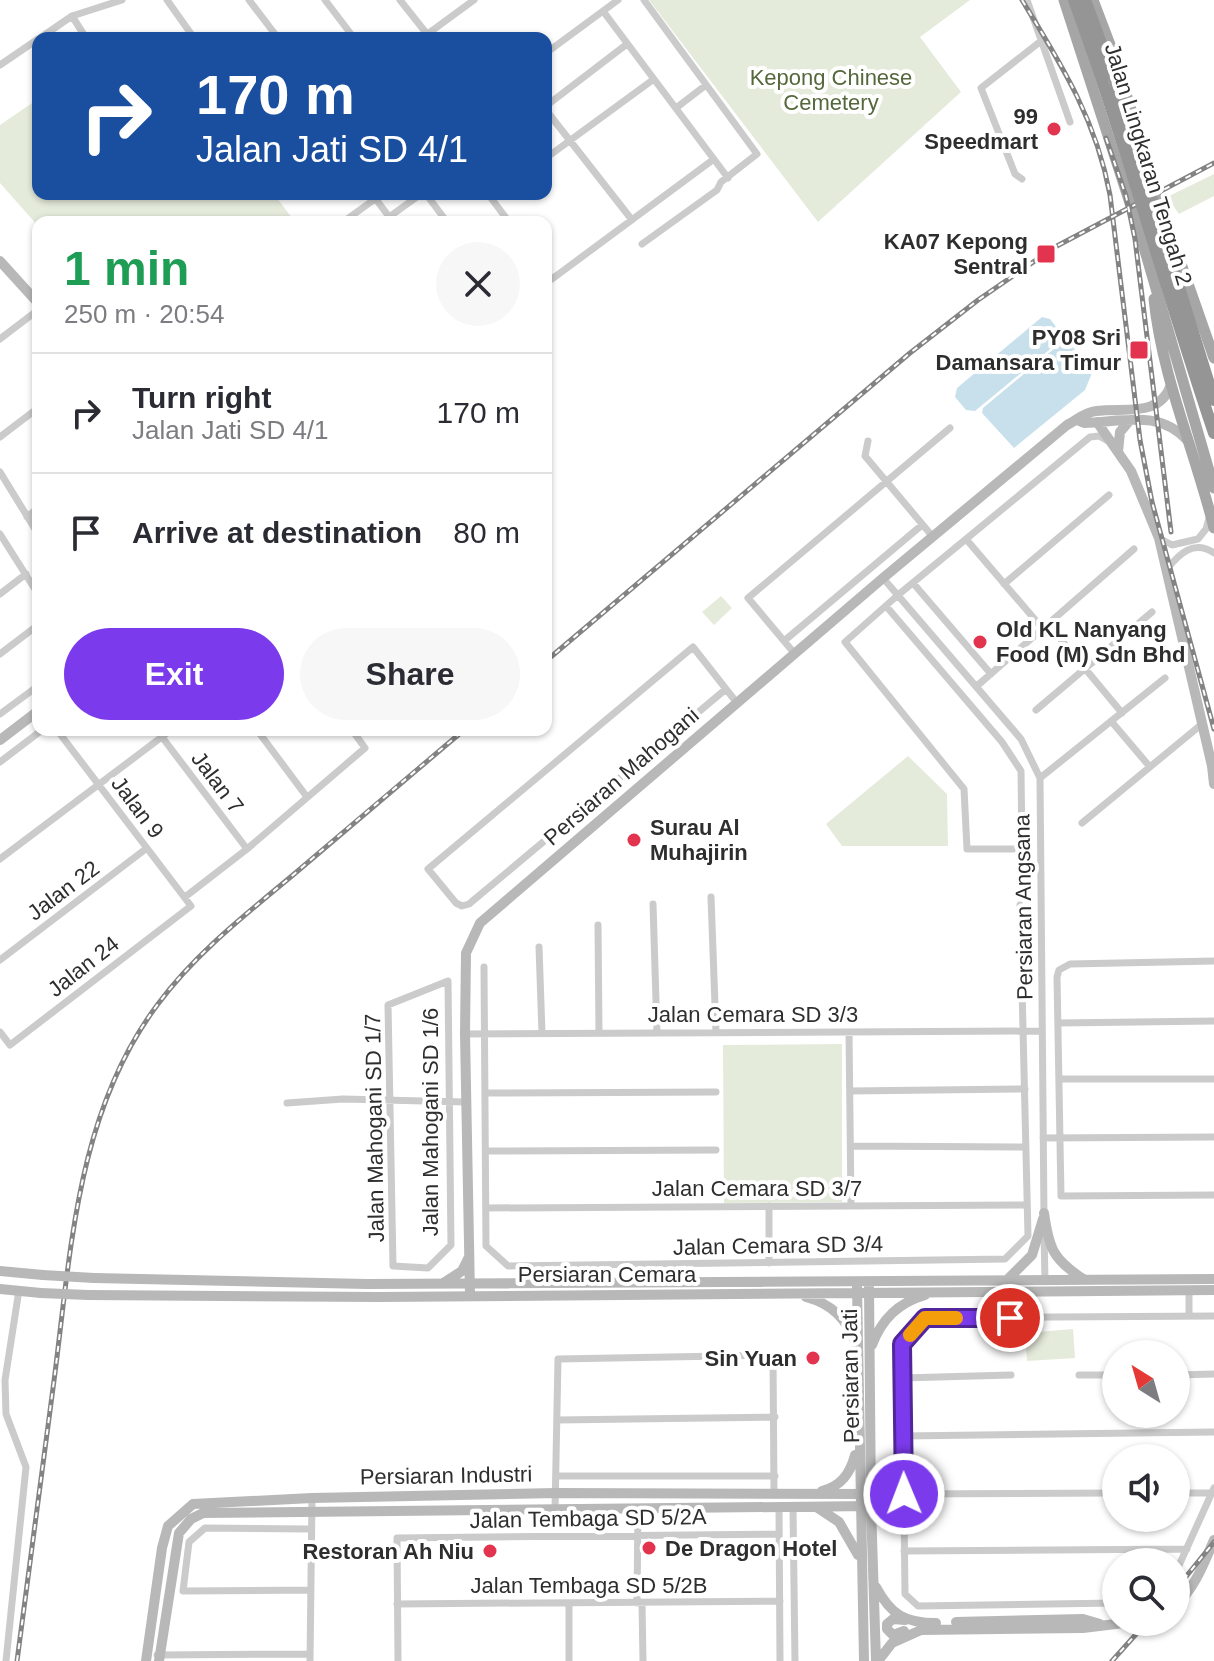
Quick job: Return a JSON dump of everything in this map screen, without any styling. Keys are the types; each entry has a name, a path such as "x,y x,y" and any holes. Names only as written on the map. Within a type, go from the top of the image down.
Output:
{"highway":[{"name":"Jalan Lingkaran Tengah 2","path":"1085,0 1115,81 1214,400"},
{"name":"Jalan Lingkaran Tengah 2","path":"1067,2 1105,85 1214,433"}],"main road":[{"path":"1093,0 1214,358"},
{"path":"1100,0 1112,50"},
{"path":"1067,2 1214,488"},
{"path":"0,261 32,296"},
{"path":"1151,275 1156,324 1171,385 1214,528"},
{"path":"1174,350 1177,343 1188,335 1202,336 1208,341"},
{"name":"Persiaran Mahogani","path":"470,1295 465,1102 469,1034 466,953 480,923 1067,425 1084,414 1096,411 1150,408 1163,400 1171,385"},
{"path":"1077,420 1150,420 1167,423 1189,443"},
{"path":"1118,454 1118,437 1130,420"},
{"path":"1097,422 1139,486 1159,538 1214,784"},
{"path":"0,740 32,716"},
{"path":"1044,1213 1052,1251 1067,1269 1084,1280"},
{"path":"1007,1280 1032,1255 1044,1213"},
{"path":"443,1283 462,1271 469,1257 486,1279 493,1282"},
{"name":"Persiaran Cemara","path":"1,1269 94,1278 352,1284 493,1282 863,1287 934,1292 993,1291 1084,1280 1214,1279"},
{"name":"Persiaran Cemara","path":"0,1289 88,1295 379,1297 792,1293 1007,1280 1045,1285 1214,1290"},
{"name":"Persiaran Jati","path":"863,1287 870,1348 862,1569 864,1661"},
{"name":"Persiaran Jati","path":"863,1287 858,1349 859,1440 875,1585 877,1661"},
{"path":"870,1348 890,1314 912,1299 934,1292"},
{"path":"792,1293 832,1307 848,1327 858,1349"},
{"path":"808,1494 829,1489 844,1479 850,1471 859,1440"},
{"name":"Persiaran Industri","path":"147,1657 162,1548 168,1526 193,1504 205,1501 556,1493 808,1494 865,1500"},
{"name":"Persiaran Industri","path":"160,1658 175,1548 185,1525 203,1513 779,1508 816,1507 865,1500"},
{"path":"816,1507 845,1528 856,1548 862,1569"},
{"path":"1190,1581 1214,1540"},
{"path":"875,1585 888,1606 905,1620"},
{"path":"893,1619 930,1623 1083,1619 1101,1625 1083,1628 910,1629 893,1635 887,1629 887,1624 893,1619"},
{"path":"877,1661 892,1643 921,1630"}],"street":[{"path":"49,32 72,16 122,0"},
{"path":"167,0 190,32"},
{"path":"249,0 273,32"},
{"path":"325,0 349,32"},
{"path":"400,0 422,32"},
{"path":"430,32 474,0"},
{"path":"552,49 618,0"},
{"path":"642,244 717,190 757,154 644,0"},
{"path":"1027,0 1070,122"},
{"path":"603,11 728,178"},
{"path":"72,16 82,32"},
{"path":"1022,179 1015,174 981,88 1041,41"},
{"path":"0,65 32,44"},
{"path":"552,103 627,44"},
{"path":"552,154 654,79"},
{"path":"676,108 706,85"},
{"path":"552,116 632,220"},
{"path":"552,279 714,159"},
{"path":"350,216 368,200"},
{"path":"396,216 416,200"},
{"path":"428,200 442,216"},
{"path":"0,339 32,315"},
{"path":"0,437 32,413"},
{"path":"795,654 748,598 950,428"},
{"path":"886,606 1002,742 1021,771 1022,849 967,849 964,789 845,642 898,595 1090,437 1099,436 1110,442"},
{"path":"868,441 865,456 933,537"},
{"path":"0,472 32,525"},
{"path":"1004,584 1109,495"},
{"path":"27,517 32,513"},
{"path":"1159,538 1172,545 1198,539 1211,515"},
{"path":"784,641 922,525"},
{"path":"0,534 32,584"},
{"path":"966,539 1122,713"},
{"path":"1167,569 1183,551 1199,546 1214,553"},
{"path":"978,685 1134,549"},
{"path":"0,594 26,574"},
{"name":"Persiaran Angsana","path":"883,578 978,685 1021,739 1040,778 1045,1285"},
{"path":"913,583 991,674"},
{"path":"1036,710 1152,612"},
{"path":"0,654 32,630"},
{"path":"726,689 469,904 462,906 456,903 428,869 693,647 726,689 737,703"},
{"path":"1040,778 1165,678"},
{"path":"0,714 32,690"},
{"path":"1111,721 1150,767"},
{"path":"1082,823 1202,724"},
{"path":"0,762 34,736"},
{"name":"Jalan 9","path":"62,736 191,906"},
{"path":"261,736 307,797"},
{"path":"185,897 247,849 365,748 356,736"},
{"path":"0,859 162,737"},
{"name":"Jalan 7","path":"162,737 247,849"},
{"name":"Jalan 22","path":"0,960 147,848"},
{"path":"711,897 716,1032"},
{"path":"653,904 657,1033"},
{"name":"Jalan Cemara SD 3/4","path":"484,967 486,1246 508,1266 1005,1259 1028,1236 1025,1089 1028,1031 1020,905"},
{"name":"Jalan 24","path":"0,1032 10,1045 191,906"},
{"path":"598,925 599,1033"},
{"path":"539,947 542,1033"},
{"path":"1214,961 1068,965 1059,970 1057,977 1061,1196 1214,1195"},
{"name":"Jalan Mahogani SD 1/7","path":"393,1266 388,1005 448,981"},
{"name":"Jalan Mahogani SD 1/6","path":"393,1266 428,1268 451,1245 448,981"},
{"path":"1058,1023 1214,1021"},
{"name":"Jalan Cemara SD 3/3","path":"469,1034 1042,1031"},
{"path":"849,1032 851,1206"},
{"path":"1059,1079 1214,1079"},
{"path":"850,1091 1025,1089"},
{"path":"485,1093 716,1092"},
{"path":"287,1103 343,1099 465,1102"},
{"path":"1043,1138 1214,1137"},
{"path":"851,1146 1026,1147"},
{"path":"486,1151 716,1150"},
{"name":"Jalan Cemara SD 3/7","path":"486,1208 1027,1205"},
{"path":"769,1206 769,1263"},
{"path":"6,1661 26,1467 6,1414 5,1380 19,1290"},
{"path":"1189,1290 1189,1316"},
{"path":"993,1291 994,1318"},
{"path":"1102,1603 918,1606 905,1594 902,1344 925,1318 1214,1316"},
{"path":"555,1510 558,1359 773,1355 774,1494"},
{"path":"1190,1375 1214,1374"},
{"path":"902,1378 1011,1375"},
{"path":"1079,1375 1102,1375"},
{"path":"557,1420 775,1417"},
{"path":"903,1436 1214,1432"},
{"path":"557,1476 775,1476"},
{"path":"1187,1548 1213,1490 1190,1492"},
{"path":"904,1494 1102,1493"},
{"path":"147,1657 310,1657 312,1498"},
{"path":"793,1507 795,1661"},
{"path":"638,1508 643,1661"},
{"path":"779,1508 780,1661"},
{"path":"310,1529 205,1528 189,1542 183,1591 310,1590"},
{"name":"Jalan Tembaga SD 5/2A","path":"397,1604 397,1538 779,1534"},
{"path":"904,1551 1102,1550"},
{"name":"Jalan Tembaga SD 5/2B","path":"397,1604 780,1601"},
{"path":"569,1603 569,1661"},
{"path":"397,1604 398,1661"}],"green space":[{"name":"Kepong Chinese Cemetery","path":"649,0 970,0 920,37 961,92 818,222"},
{"path":"32,103 32,200 278,200 290,216 32,216 32,219 0,183 0,125"},
{"path":"1214,174 1214,196 1179,214 1167,197"},
{"path":"721,596 732,608 714,625 702,612"},
{"path":"908,756 947,794 948,846 842,846 826,824"},
{"path":"842,1044 842,1202 724,1203 723,1045"},
{"path":"1073,1329 1075,1358 1027,1361 1025,1333"}],"water":[{"path":"1042,317 1050,319 1061,333 1060,341 975,411 966,410 955,397 957,388"},
{"path":"1061,343 1069,343 1091,367 1092,373 1085,390 1014,448 982,413 983,408"}],"railway":[{"path":"1022,0 1075,93 1104,167 1140,440 1152,502 1214,729"},
{"path":"1106,138 1126,196 1135,239 1171,532"},
{"path":"552,656 910,353 978,300 1055,247 1214,163"},
{"path":"17,1661 74,1229 94,1134 110,1089 131,1045 158,1004 204,952 457,736"},
{"path":"1190,1572 1214,1542"},
{"path":"1112,1661 1134,1636"}],"slow traffic":[{"path":"910,1335 925,1318 956,1318"}],"place":[{"name":"99 Speedmart","path":"1054,129"},
{"name":"KA07 Kepong Sentral","path":"1046,254"},
{"name":"PY08 Sri Damansara Timur","path":"1139,350"},
{"name":"Old KL Nanyang Food (M) Sdn Bhd","path":"980,642"},
{"name":"Surau Al Muhajirin","path":"634,840"},
{"name":"Sin Yuan","path":"813,1358"},
{"name":"De Dragon Hotel","path":"649,1548"},
{"name":"Restoran Ah Niu","path":"490,1551"}],"route":[{"path":"904,1494 902,1344 925,1318 1010,1318"}]}
